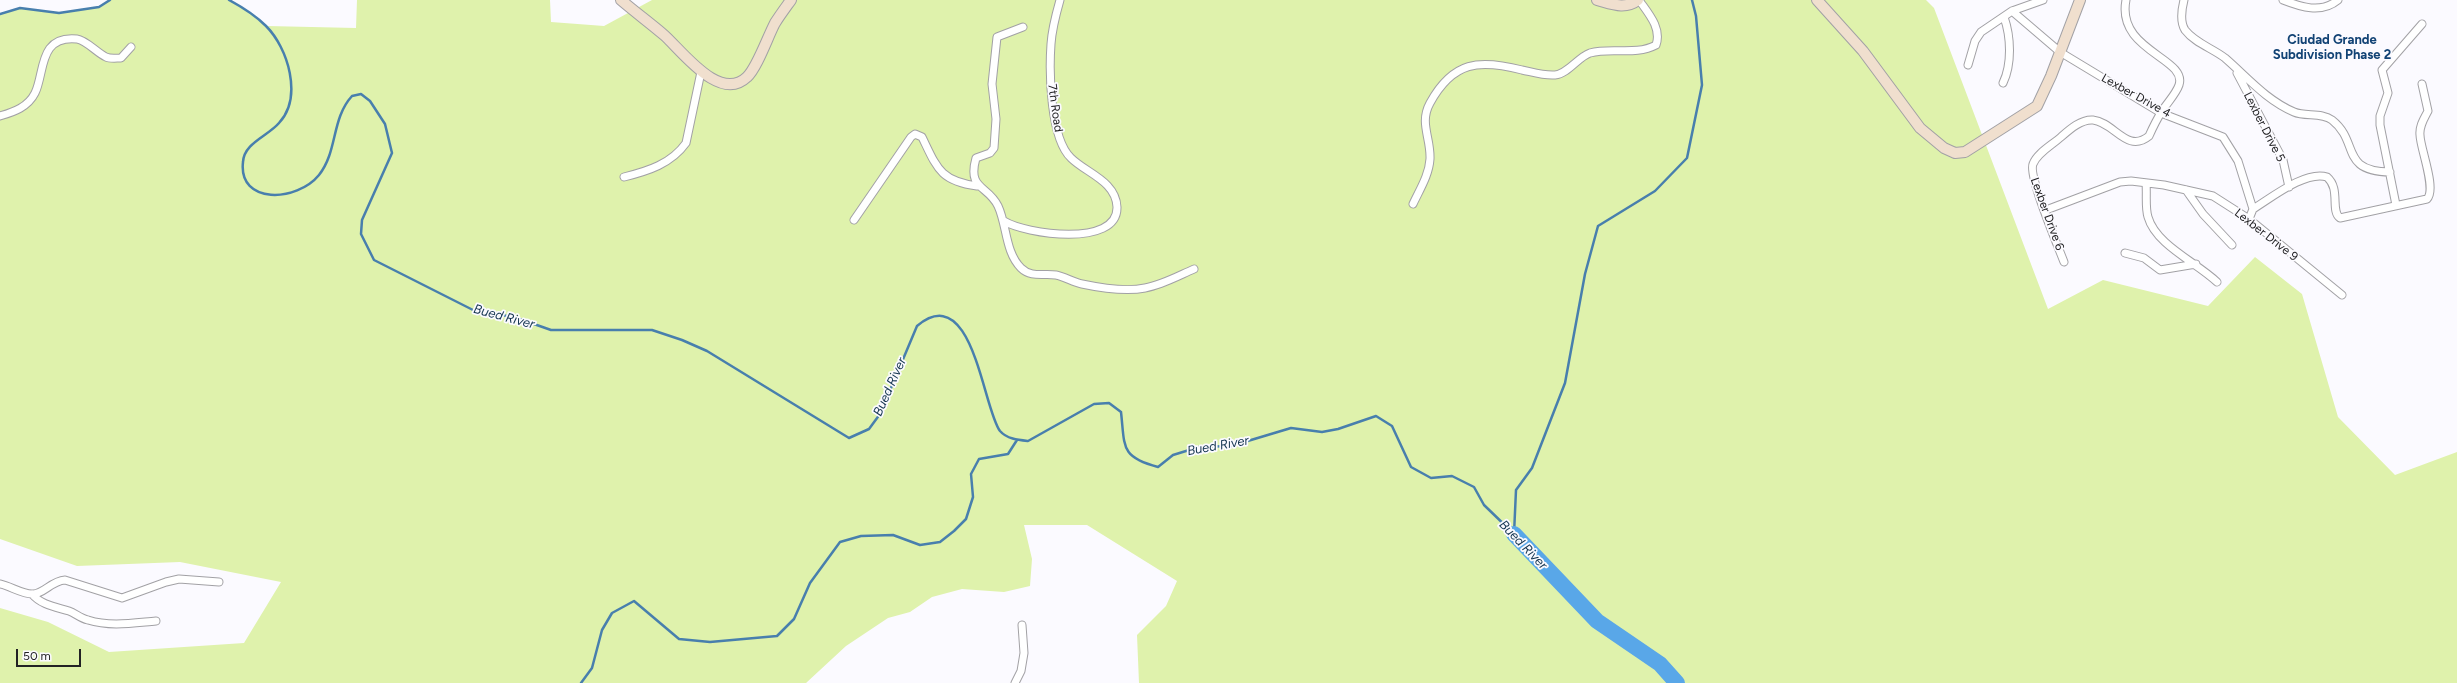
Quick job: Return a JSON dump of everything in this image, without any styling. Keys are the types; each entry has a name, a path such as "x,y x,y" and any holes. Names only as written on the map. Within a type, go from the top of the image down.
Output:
{"main road":[{"path":"621,0 665,36 701,72 720,82 730,85 739,84 749,76 776,21 791,0"},
{"path":"1597,0 1619,6 1632,5 1639,0"},
{"path":"1817,0 1862,52 1920,128 1944,148 1955,153 1965,152 2037,106 2080,0"}],"street":[{"name":"7th Road","path":"1004,221 1017,227 1040,230 1066,233 1097,233 1106,228 1114,219 1117,208 1109,188 1071,158 1062,147 1058,132 1052,92 1051,44 1060,0"},
{"path":"1413,204 1429,168 1430,157 1424,120 1426,111 1438,90 1449,78 1458,71 1479,63 1490,63 1540,74 1558,75 1588,54 1646,50 1656,45 1658,38 1657,28 1639,0"},
{"path":"1968,65 1975,41 1981,32 2012,10 2040,3 2043,0"},
{"path":"2126,0 2127,20 2136,37 2143,46 2171,64 2178,71 2180,79 2179,86 2161,113"},
{"name":"Lexber Drive 5","path":"2184,0 2182,22 2185,29 2197,41 2224,58 2257,88 2292,111 2332,120 2341,130 2359,165 2377,172 2390,172"},
{"path":"2283,0 2314,8 2324,7 2338,0"},
{"name":"Lexber Drive 4","path":"2012,10 2060,52 2161,113 2223,137 2238,161 2253,209"},
{"path":"2003,83 2010,65 2008,33 2004,17"},
{"path":"2396,205 2380,125 2380,116 2388,92 2382,70 2422,24"},
{"path":"978,186 974,170 976,158 990,153 994,148 996,119 992,84 996,37 1023,26"},
{"path":"0,116 19,110 35,93 41,65 46,55 49,50 62,40 79,39 107,58 121,58 131,47"},
{"name":"Lexber Drive 5","path":"2235,68 2283,160 2290,187"},
{"path":"624,177 651,169 666,162 683,148 690,134 692,114 701,72"},
{"path":"2249,219 2253,209 2310,177 2321,175 2327,177 2334,186 2335,212 2340,218 2427,199 2431,190 2420,135 2420,125 2428,111 2422,84"},
{"name":"Lexber Drive 6","path":"2064,262 2046,210 2034,184 2031,170 2037,157 2069,131 2088,120 2099,122 2127,140 2137,142 2144,140 2149,136 2161,113"},
{"path":"854,220 911,137 916,134 922,137 939,171 955,181 978,186 994,199 1004,221 1014,257 1022,269 1032,274 1055,275 1090,286 1127,289 1145,288 1194,269"},
{"name":"Lexber Drive 9","path":"2046,210 2120,182 2131,181 2213,196 2249,219 2342,295"},
{"path":"2146,183 2148,218 2164,243 2196,264 2217,282"},
{"path":"2186,190 2203,214 2232,245"},
{"path":"2125,253 2144,258 2160,270 2196,264"},
{"path":"32,594 39,593 50,584 60,580 69,581 108,596 122,598 166,582 179,579 219,582"},
{"path":"0,584 32,594 41,602 70,611 77,617 90,621 119,624 156,621"},
{"path":"1015,683 1021,671 1024,653 1022,625"}],"green space":[{"path":"110,0 229,0 243,8 267,26 356,28 357,0 550,0 551,22 604,26 652,0 1926,0 1934,8 2048,309 2103,280 2208,306 2255,257 2302,294 2338,417 2395,475 2457,452 2457,683 1139,683 1137,635 1166,606 1177,581 1087,525 1024,525 1032,559 1030,586 1004,592 962,589 932,597 910,612 888,618 846,646 806,683 0,683 0,608 48,622 109,652 244,643 281,582 180,562 77,566 0,539 0,14 20,8 59,13 99,7"}],"waterway":[{"name":"Bued River","path":"0,14 20,8 59,13 99,7 110,0"},
{"name":"Bued River","path":"229,0 244,8 257,18 274,35 281,47 290,73 290,100 286,112 279,123 257,140 244,155 244,176 250,186 259,192 271,195 284,194 309,184 319,175 325,166 337,125 345,105 352,96 361,94 370,101 385,124 392,153 362,220 361,234 374,260 475,311 514,317 551,330 652,330 682,340 707,351 849,438 869,429 880,414 917,326 936,316 951,319 963,333 973,353 994,418 1000,431 1009,437 1017,440 1028,441 1094,404 1109,403 1121,412 1124,442 1127,449 1137,459 1158,467 1173,455 1199,447 1231,446 1291,428 1322,432 1338,429 1376,416 1392,426 1411,467 1431,478 1452,476 1474,487 1484,505 1514,534"},
{"path":"1514,534 1516,490 1532,468 1565,383 1585,274 1598,226 1655,191 1687,158 1702,85 1696,16 1692,0"},
{"path":"581,683 592,668 602,630 612,613 634,601 679,639 710,642 777,636 794,619 810,583 840,542 861,536 893,535 920,545 940,542 966,519 973,497 971,474 979,459 1008,454 1017,440"},
{"name":"Bued River","path":"1514,534 1597,621 1660,664 1677,683"}],"district":[{"name":"Ciudad Grande Subdivision Phase 2","path":"2332,48"}]}
